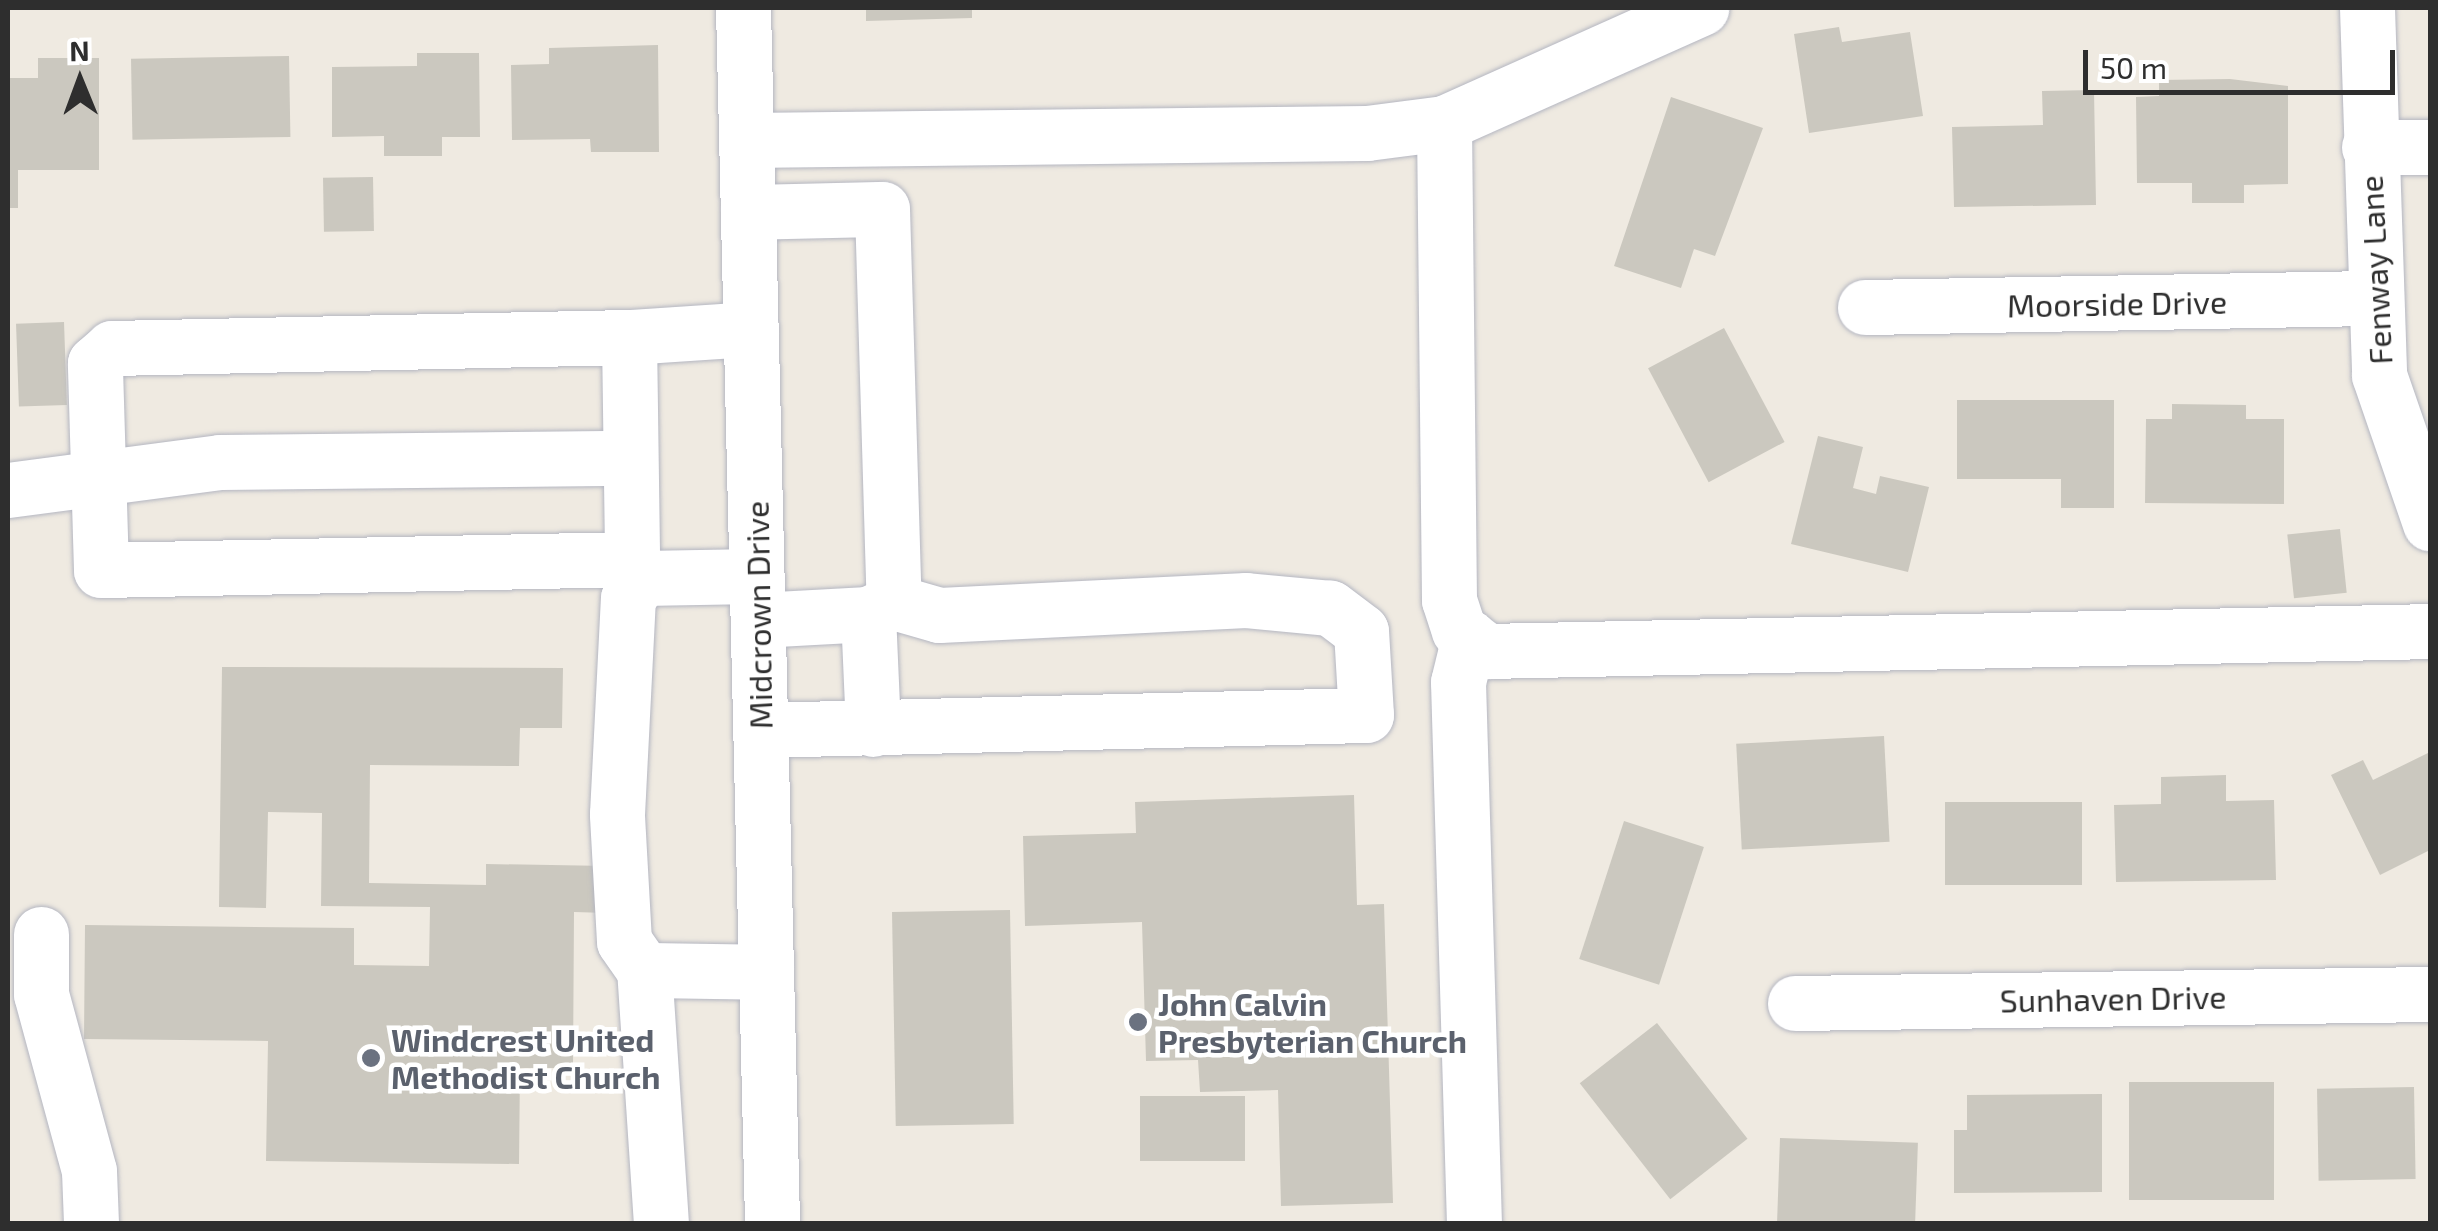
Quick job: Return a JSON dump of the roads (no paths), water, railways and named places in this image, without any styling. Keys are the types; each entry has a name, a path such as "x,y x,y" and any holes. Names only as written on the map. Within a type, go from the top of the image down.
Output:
{"street":[{"name":"Midcrown Drive","path":"743,8 772,1224"},
{"path":"746,140 1366,133 1444,123 1701,8"},
{"name":"Fenway Lane","path":"2367,8 2370,298 2416,457 2430,523"},
{"path":"1444,123 1449,600 1468,637 1487,651 1538,653 2430,632"},
{"path":"2369,147 2430,147"},
{"path":"748,212 882,209 881,608 873,729"},
{"name":"Moorside Drive","path":"1866,308 2370,298"},
{"path":"751,329 629,337 112,348 95,363 101,570 637,568 757,598 939,615 1246,600 1330,608 1362,632 1366,715 760,730"},
{"path":"629,337 630,458 637,568 628,598 617,814 624,941 644,970 661,1224"},
{"path":"8,490 98,482 220,462 630,458"},
{"path":"1468,637 1458,682 1474,1224"},
{"path":"41,934 40,994 89,1171 91,1224"},
{"path":"644,970 766,972"},
{"name":"Sunhaven Drive","path":"1795,1003 2430,994"}],"place":[{"name":"John Calvin Presbyterian Church","path":"1138,1022"},
{"name":"Windcrest United Methodist Church","path":"371,1058"}]}
